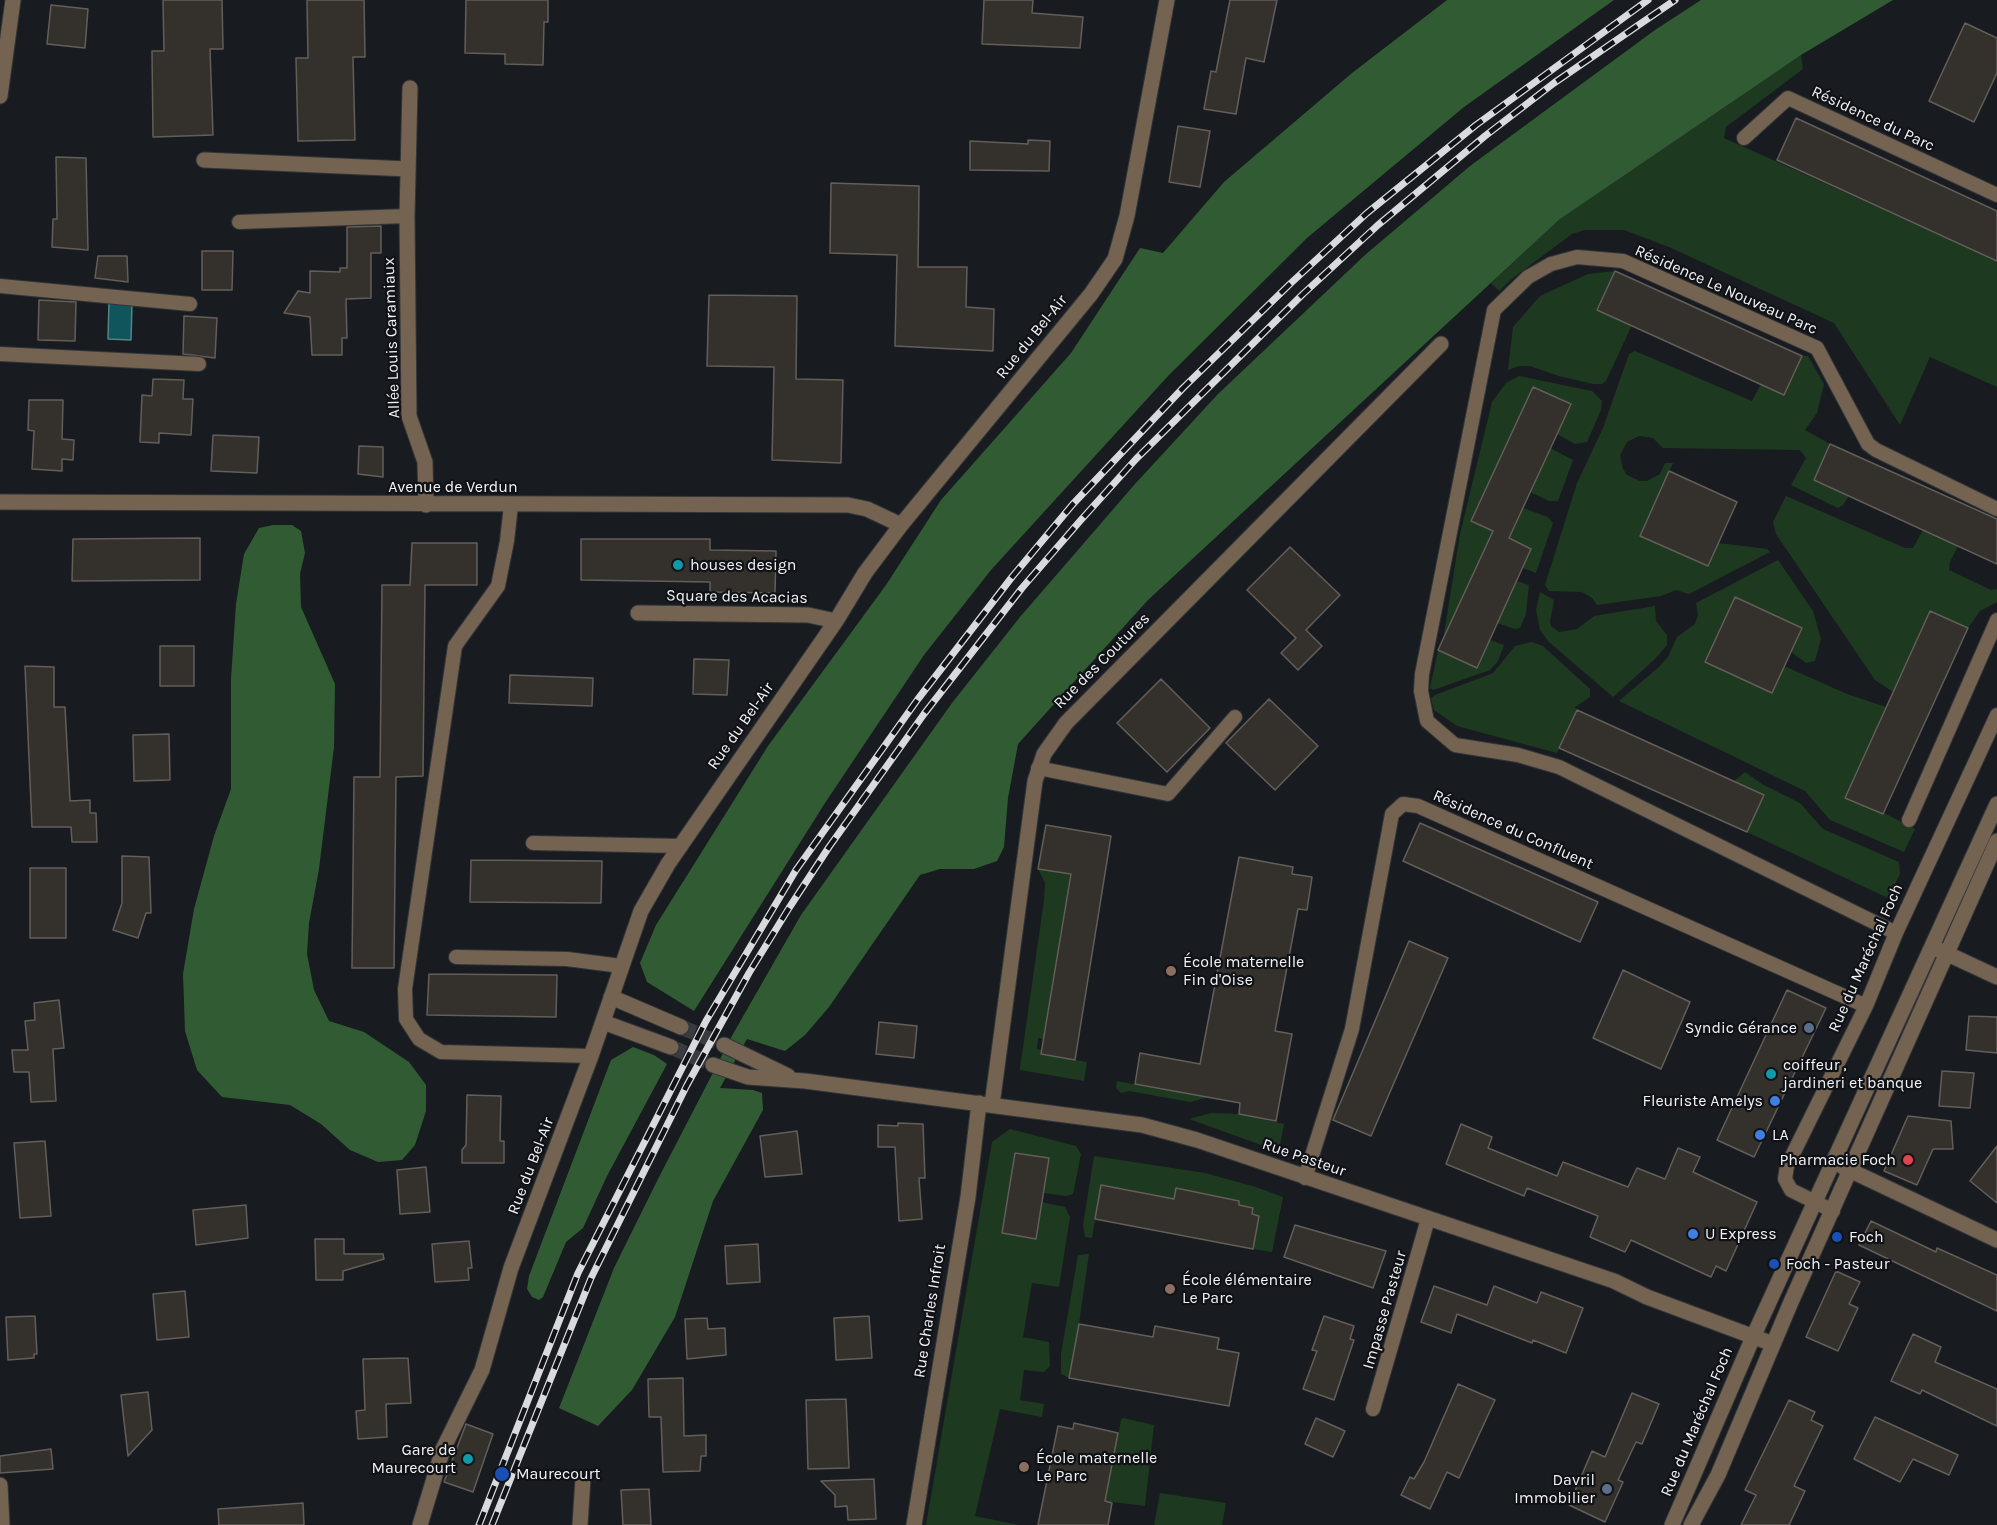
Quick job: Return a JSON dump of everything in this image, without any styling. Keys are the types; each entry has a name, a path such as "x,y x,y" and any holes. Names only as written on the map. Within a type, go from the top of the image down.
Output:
{"street":[{"path":"0,96 13,0"},
{"name":"Rue du Bel-Air","path":"420,1525 443,1449 482,1370 511,1268 591,1056 641,911 681,846 836,621 865,573 901,525 1091,294 1115,259 1127,216 1167,0"},
{"name":"Allée Louis Caramiaux","path":"410,88 407,216 409,416 425,462 426,505"},
{"path":"204,160 408,169"},
{"name":"Rue des Coutures","path":"986,1104 1038,768 1066,723 1441,344"},
{"name":"Avenue de Verdun","path":"0,502 848,505 867,509 901,525"},
{"name":"Square des Acacias","path":"638,613 808,615 836,621"},
{"name":"Rue du Maréchal Foch","path":"1691,1525 1713,1485 1851,1170 1997,804"},
{"name":"Rue du Maréchal Foch","path":"1672,1525 1754,1335 1833,1163 1939,950 1997,841"},
{"path":"1939,950 1997,977"},
{"path":"611,997 681,1027"},
{"path":"603,1022 671,1047"},
{"name":"Rue Pasteur","path":"724,1045 775,1071 805,1081"},
{"name":"Rue Pasteur","path":"713,1065 748,1077 805,1081 1142,1125 1614,1281 1647,1297 1773,1344"},
{"name":"Rue Charles Infroit","path":"914,1525 968,1197 986,1104"},
{"path":"1833,1163 1997,1240"},
{"path":"580,1525 583,1478"},
{"path":"0,1485 2,1525"}],"lane":[{"name":"Résidence du Parc","path":"1744,138 1788,98 1997,195"},
{"path":"239,222 407,216"},
{"name":"Résidence Le Nouveau Parc","path":"1896,933 1558,767 1518,755 1455,745 1427,721 1421,691 1422,674 1494,310 1528,277 1551,264 1577,257 1623,261 1817,348 1868,444 1997,509"},
{"path":"0,286 190,304"},
{"path":"0,354 199,364"},
{"path":"511,505 498,586 455,645 405,989 406,1018 418,1039 441,1052 591,1056"},
{"path":"1909,820 1997,620"},
{"name":"Rue du Maréchal Foch","path":"1833,1210 1791,1190 1787,1185 1785,1173 1866,1006 1896,933 1997,715"},
{"path":"1038,768 1168,794 1235,717"},
{"name":"Résidence du Confluent","path":"1305,1178 1354,1018 1392,814 1403,804 1418,806 1866,1006"},
{"path":"533,843 681,846"},
{"path":"456,957 567,959 621,966"},
{"name":"Impasse Pasteur","path":"1373,1409 1428,1220"}],"green space":[{"path":"1447,0 1614,0 1464,107 1307,238 1168,376 991,570 924,655 825,803 694,1011 647,982 640,963 656,925 768,746 886,585 941,500 1071,353 1140,248 1163,253 1224,182 1352,73"},
{"path":"1701,0 1893,0 1801,55 1560,219 1148,600 1018,744 1008,798 1004,847 997,861 974,869 940,869 920,875 829,1007 805,1035 785,1051 747,1039 720,1088 753,1090 762,1093 763,1110 713,1201 675,1317 632,1390 598,1426 559,1408 614,1268 733,1034 801,915 952,703 1020,617 1135,484 1218,394 1365,255 1470,166 1655,30"},
{"path":"1801,55 1803,69 1726,127 1724,138 1997,261 1997,387 1930,357 1900,425 1834,323 1669,247 1624,230 1585,230 1572,234 1499,291 1491,283 1560,219 1717,108"},
{"path":"1615,271 1597,309 1632,325 1606,381 1602,384 1593,384 1530,366 1519,366 1508,370 1513,327 1540,296 1588,274"},
{"path":"1635,351 1752,401 1761,384 1802,356 1808,356 1824,384 1817,413 1805,430 1830,444 1814,480 1849,496 1843,505 1838,508 1791,485 1806,458 1800,450 1663,448 1653,438 1639,436 1627,442 1620,455 1627,475 1640,481 1647,481 1660,474 1665,463 1673,463 1640,536 1707,566 1718,543 1767,549 1770,552 1689,594 1676,590 1661,596 1597,605 1592,598 1582,592 1549,591 1545,585 1577,483 1603,428 1629,354"},
{"path":"1519,376 1592,391 1602,401 1601,410 1587,442 1575,444 1557,434 1571,404 1533,387 1472,520 1493,531 1443,640 1460,534 1492,402 1506,383"},
{"path":"1550,448 1573,460 1558,501 1549,501 1530,492"},
{"path":"1786,496 1905,548 1913,548 1923,530 1958,546 1950,562 1949,570 1991,590 1997,589 1997,602 1980,611 1968,628 1930,611 1893,692 1875,680 1776,534 1773,522"},
{"path":"1523,508 1548,517 1553,523 1536,573 1523,568 1531,549 1509,538"},
{"path":"292,525 301,531 305,553 300,574 301,607 335,684 334,747 319,869 309,923 307,954 314,990 329,1021 364,1032 409,1062 426,1085 426,1111 415,1145 402,1160 378,1162 350,1150 321,1124 290,1105 222,1097 197,1070 185,1031 183,974 194,909 214,836 231,789 231,679 236,604 244,554 259,528"},
{"path":"1778,560 1813,611 1821,639 1815,661 1806,663 1791,652 1735,598 1705,662 1772,693 1784,666 1847,694 1886,707 1845,797 1915,829 1904,852 1830,820 1805,791 1619,701 1660,666 1668,657 1677,637 1695,624 1698,615 1696,603"},
{"path":"1517,581 1529,585 1526,614 1520,628 1515,629 1497,623"},
{"path":"1540,592 1554,600 1550,622 1551,626 1559,632 1577,629 1594,616 1655,606 1656,621 1667,635 1667,645 1613,697 1549,642 1540,630 1536,610"},
{"path":"1490,640 1504,645 1498,661 1490,670 1433,690 1430,688 1438,650 1477,668"},
{"path":"1532,642 1543,646 1590,689 1590,697 1575,707 1577,710 1557,753 1457,726 1434,710 1431,699 1435,695 1493,673 1515,646"},
{"path":"1745,772 1762,784 1800,803 1823,829 1899,862 1900,874 1888,898 1747,832 1764,795 1734,781"},
{"path":"1038,869 1071,874 1044,1039 1038,1038 1037,1049 1042,1050 1041,1054 1087,1062 1084,1081 1020,1070 1044,900 1045,883"},
{"path":"633,1047 654,1055 667,1064 607,1176 583,1228 566,1242 543,1297 539,1300 532,1297 527,1289 529,1276 611,1060"},
{"path":"1117,1081 1209,1097 1190,1102 1129,1091 1121,1093 1116,1088"},
{"path":"1211,1113 1239,1114 1284,1124 1280,1145 1275,1150 1189,1119"},
{"path":"1010,1129 1076,1146 1081,1154 1073,1194 1066,1196 1044,1193 1049,1158 1015,1153 1003,1233 1036,1239 1042,1202 1065,1207 1070,1217 1059,1287 1032,1283 1023,1337 1049,1342 1050,1366 1044,1372 1024,1370 1020,1400 1044,1404 1042,1417 1000,1409 975,1516 1019,1525 926,1525 992,1142"},
{"path":"1094,1156 1205,1173 1283,1197 1272,1252 1253,1249 1259,1216 1252,1214 1253,1208 1239,1205 1239,1201 1177,1188 1174,1199 1101,1186 1092,1238 1085,1237 1083,1225"},
{"path":"1089,1254 1069,1378 1061,1374 1061,1354 1078,1255"},
{"path":"1123,1418 1154,1425 1145,1506 1105,1501"},
{"path":"1160,1493 1226,1503 1222,1525 1154,1525"}],"water":[{"path":"109,302 132,303 131,340 108,339"}],"building":[{"path":"163,0 222,0 223,49 210,49 213,135 153,137 152,51 164,51"},
{"path":"307,0 364,0 365,57 353,57 355,140 298,141 296,58 308,58"},
{"path":"466,0 548,0 548,22 544,22 543,65 505,64 505,54 465,53"},
{"path":"984,0 1033,0 1032,13 1083,17 1080,48 982,44"},
{"path":"1230,0 1277,0 1264,62 1246,58 1236,114 1204,109 1211,71 1216,72"},
{"path":"51,5 88,9 85,48 47,44"},
{"path":"1965,23 1997,38 1997,73 1974,122 1929,101"},
{"path":"1796,118 1997,211 1997,261 1777,160"},
{"path":"1178,126 1210,131 1200,187 1169,182"},
{"path":"1028,140 1050,141 1049,171 970,170 970,141 1028,144"},
{"path":"56,157 86,158 88,250 52,247 53,219 57,219"},
{"path":"831,183 919,186 918,267 967,267 966,307 994,309 993,351 895,346 897,255 830,253"},
{"path":"381,226 381,253 371,253 371,298 346,299 347,338 342,338 342,355 312,355 310,317 284,313 298,291 310,293 310,271 340,272 340,268 347,268 347,227"},
{"path":"202,251 233,251 232,290 202,290"},
{"path":"98,256 127,256 128,282 95,278"},
{"path":"1615,271 1802,356 1784,395 1597,310"},
{"path":"709,295 797,296 796,379 843,380 841,463 772,460 774,367 707,366"},
{"path":"39,300 76,302 75,341 38,340"},
{"path":"184,316 217,318 215,358 183,354"},
{"path":"153,379 184,380 183,399 193,399 191,435 159,433 159,443 140,442 142,395 152,396"},
{"path":"1533,387 1571,404 1509,538 1531,549 1477,668 1438,650 1493,531 1471,521"},
{"path":"29,400 63,400 62,439 74,440 73,460 62,459 62,471 32,469 34,431 28,430"},
{"path":"213,435 259,437 257,473 211,471"},
{"path":"1830,444 1997,519 1997,564 1814,480"},
{"path":"359,446 383,447 383,477 358,474"},
{"path":"1669,471 1737,502 1708,566 1640,536"},
{"path":"200,538 200,580 72,581 73,539"},
{"name":"houses design","path":"581,539 710,539 710,550 776,551 775,593 710,592 710,582 581,580"},
{"path":"412,543 477,543 477,585 425,585 423,776 396,777 394,968 352,968 354,777 380,777 382,585 410,585"},
{"path":"1290,547 1340,595 1306,630 1322,646 1298,670 1281,653 1296,638 1247,590"},
{"path":"1735,597 1802,628 1772,693 1705,662"},
{"path":"1930,611 1968,628 1883,814 1845,798"},
{"path":"160,646 194,646 194,686 160,686"},
{"path":"694,659 729,660 727,695 693,694"},
{"path":"25,666 54,667 54,707 65,707 70,801 90,800 90,813 96,813 97,842 72,842 71,827 32,827"},
{"path":"510,675 593,678 592,706 509,703"},
{"path":"1161,679 1210,728 1167,772 1117,723"},
{"path":"1269,699 1318,746 1275,790 1226,743"},
{"path":"1577,710 1764,795 1747,832 1559,748"},
{"path":"169,734 170,780 134,781 133,735"},
{"path":"1420,823 1598,902 1580,942 1403,861"},
{"path":"1046,825 1111,836 1075,1060 1041,1054 1071,874 1038,869"},
{"path":"122,856 149,857 151,913 146,913 138,938 113,930 122,903"},
{"path":"1239,857 1293,867 1292,874 1312,877 1307,910 1298,909 1275,1031 1292,1034 1276,1121 1239,1114 1240,1103 1135,1084 1140,1053 1200,1064"},
{"path":"471,860 602,861 601,903 470,902"},
{"path":"30,868 66,868 66,938 30,938"},
{"path":"1409,941 1448,958 1371,1136 1333,1120"},
{"path":"1623,970 1690,1002 1661,1069 1593,1038"},
{"path":"429,974 557,975 556,1017 427,1015"},
{"name":"coiffeur , jardineri et banque","path":"1787,990 1826,1008 1754,1157 1717,1140"},
{"path":"59,1000 64,1048 53,1049 56,1101 31,1102 29,1072 14,1072 12,1050 28,1050 25,1021 35,1020 34,1003"},
{"path":"1969,1016 1997,1017 1997,1053 1966,1050"},
{"path":"879,1022 917,1026 914,1058 876,1054"},
{"path":"1942,1071 1974,1073 1970,1108 1939,1106"},
{"path":"467,1095 501,1096 500,1141 504,1141 504,1163 462,1163 462,1150 466,1145"},
{"name":"Pharmacie Foch","path":"1908,1116 1951,1121 1953,1149 1933,1149 1917,1185 1884,1171"},
{"path":"898,1123 923,1124 925,1178 919,1178 922,1219 899,1221 895,1147 878,1147 878,1125 898,1126"},
{"path":"1461,1124 1492,1137 1488,1148 1557,1176 1563,1162 1628,1187 1637,1168 1665,1179 1678,1148 1700,1157 1693,1172 1757,1202 1726,1271 1716,1266 1711,1277 1631,1240 1625,1252 1590,1237 1598,1216 1527,1188 1524,1196 1446,1164"},
{"path":"797,1131 802,1174 765,1177 760,1136"},
{"path":"45,1141 51,1216 20,1218 14,1143"},
{"path":"1997,1146 1997,1203 1970,1181"},
{"path":"1015,1153 1049,1158 1036,1239 1002,1233"},
{"path":"426,1167 430,1212 400,1214 397,1170"},
{"path":"1101,1185 1174,1199 1176,1188 1239,1201 1239,1205 1253,1208 1252,1214 1259,1216 1253,1249 1095,1219"},
{"path":"246,1205 248,1238 196,1245 193,1210"},
{"path":"1871,1221 1936,1252 1937,1248 1997,1275 1997,1311 1859,1245"},
{"path":"1295,1225 1386,1251 1373,1288 1284,1257"},
{"path":"315,1239 344,1239 344,1254 383,1254 384,1259 343,1271 343,1280 316,1280"},
{"path":"469,1241 472,1268 468,1268 469,1280 435,1282 432,1244"},
{"path":"758,1244 760,1282 727,1284 725,1246"},
{"path":"1836,1271 1860,1282 1849,1304 1858,1308 1838,1351 1806,1337"},
{"path":"1434,1286 1487,1305 1494,1286 1537,1303 1541,1292 1583,1308 1566,1353 1533,1340 1532,1343 1457,1314 1451,1333 1421,1322"},
{"path":"185,1291 189,1337 157,1340 153,1294"},
{"path":"35,1316 37,1354 34,1354 34,1358 8,1360 6,1317"},
{"path":"869,1316 872,1358 836,1360 834,1318"},
{"path":"1324,1316 1354,1326 1350,1339 1354,1340 1334,1400 1303,1389 1317,1351 1312,1350"},
{"path":"707,1318 708,1329 725,1328 726,1355 687,1359 685,1319"},
{"path":"1079,1324 1153,1337 1155,1326 1219,1338 1217,1349 1239,1353 1229,1406 1069,1378"},
{"path":"1913,1334 1941,1347 1935,1362 1997,1389 1997,1426 1922,1390 1920,1394 1891,1381"},
{"path":"408,1358 411,1403 386,1404 387,1437 358,1439 356,1411 365,1410 363,1359"},
{"path":"683,1378 684,1436 706,1435 706,1456 701,1456 700,1471 663,1472 661,1417 649,1417 648,1379"},
{"path":"1458,1384 1495,1400 1459,1478 1447,1472 1430,1509 1401,1495 1410,1477 1414,1479 1424,1462"},
{"path":"148,1392 152,1430 128,1456 121,1395"},
{"path":"1632,1393 1659,1404 1642,1444 1636,1442 1618,1480 1623,1482 1605,1522 1569,1505 1592,1451 1605,1457"},
{"path":"846,1399 849,1468 808,1469 806,1400"},
{"path":"1789,1400 1815,1412 1811,1420 1823,1426 1794,1486 1805,1491 1789,1525 1741,1525 1756,1495 1745,1490"},
{"path":"1875,1417 1958,1455 1949,1475 1913,1459 1900,1482 1854,1459"},
{"path":"1316,1418 1345,1431 1333,1457 1305,1444"},
{"path":"1074,1423 1118,1433 1105,1501 1112,1503 1108,1525 1038,1525 1058,1426 1073,1429"},
{"name":"Gare de Maurecourt","path":"466,1424 493,1434 473,1492 444,1482"},
{"path":"51,1449 53,1469 0,1473 0,1456"},
{"path":"874,1479 876,1519 848,1520 847,1506 835,1507 835,1495 821,1481"},
{"path":"649,1489 651,1525 623,1525 621,1490"},
{"path":"303,1503 304,1525 219,1525 218,1509"}],"tunnel":[{"path":"681,1027 724,1045"},
{"path":"671,1047 713,1065"}],"railway":[{"path":"479,1525 578,1273 706,1021 796,870 918,699 1012,577 1073,504 1183,388 1291,283 1367,213 1476,125 1648,0"},
{"path":"492,1525 591,1278 687,1085 749,973 789,908 829,847 924,714 1022,588 1080,521 1136,459 1303,294 1378,225 1485,136 1554,83 1675,0"}],"place":[{"name":"houses design","path":"678,565"},
{"name":"École maternelle Fin d'Oise","path":"1171,971"},
{"name":"Syndic Gérance","path":"1809,1028"},
{"name":"coiffeur , jardineri et banque","path":"1771,1074"},
{"name":"Fleuriste Amelys","path":"1775,1101"},
{"name":"LA","path":"1760,1135"},
{"name":"Pharmacie Foch","path":"1908,1160"},
{"name":"U Express","path":"1693,1234"},
{"name":"Foch","path":"1837,1237"},
{"name":"Foch - Pasteur","path":"1774,1264"},
{"name":"École élémentaire Le Parc","path":"1170,1289"},
{"name":"Gare de Maurecourt","path":"468,1459"},
{"name":"École maternelle Le Parc","path":"1024,1467"},
{"name":"Maurecourt","path":"502,1474"},
{"name":"Davril Immobilier","path":"1607,1489"}]}
